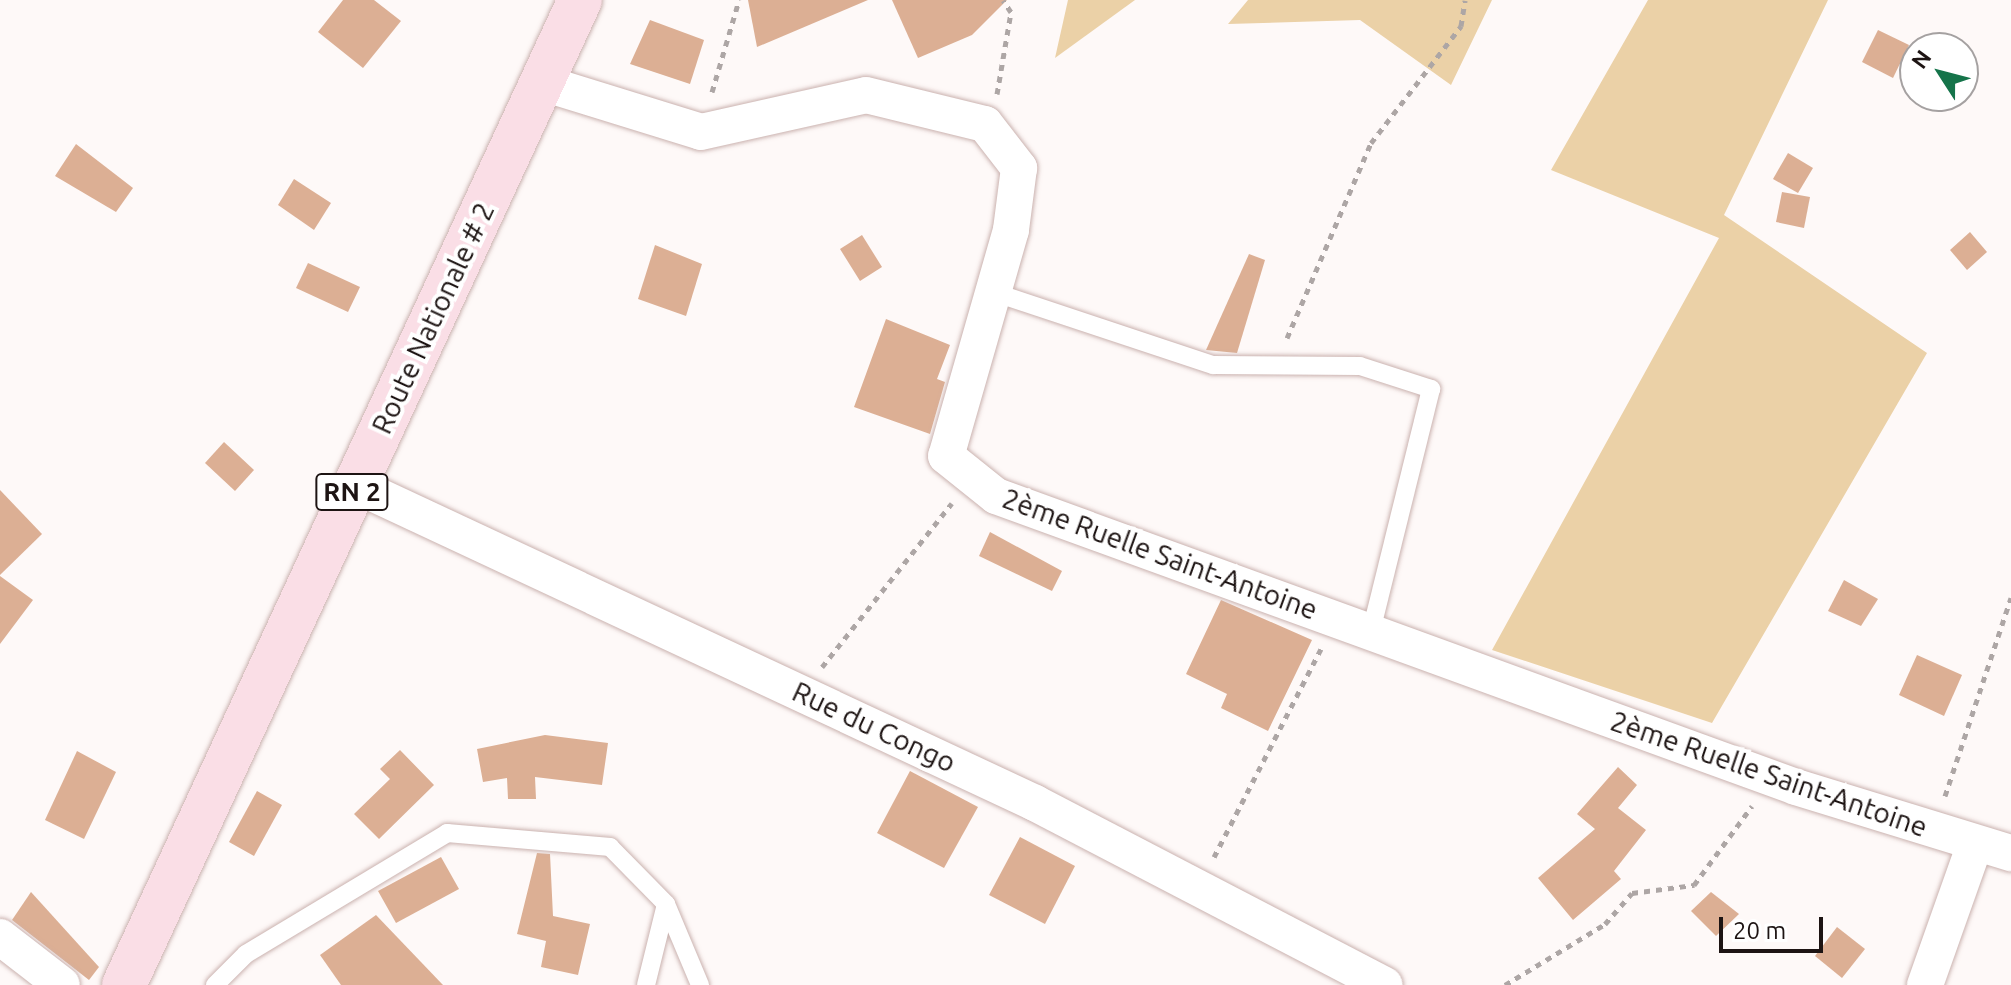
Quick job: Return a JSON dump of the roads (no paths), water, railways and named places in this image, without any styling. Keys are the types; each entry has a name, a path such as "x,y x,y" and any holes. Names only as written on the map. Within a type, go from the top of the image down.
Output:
{"main road":[{"name":"Route Nationale # 2","path":"124,985 580,0"}],"street":[{"name":"2ème Ruelle Saint-Antoine","path":"543,83 701,132 866,95 985,124 1019,168 993,292 946,456 996,496 1772,778 2011,853"},
{"name":"Rue du Congo","path":"355,485 801,693 1199,888 1385,985"},
{"path":"1925,985 1975,844"},
{"path":"0,937 62,985"}],"lane":[{"path":"993,292 1213,365 1360,366 1431,389 1371,632"},
{"path":"215,985 246,954 447,833 610,847 666,904 700,985"},
{"path":"646,985 666,904"}]}
